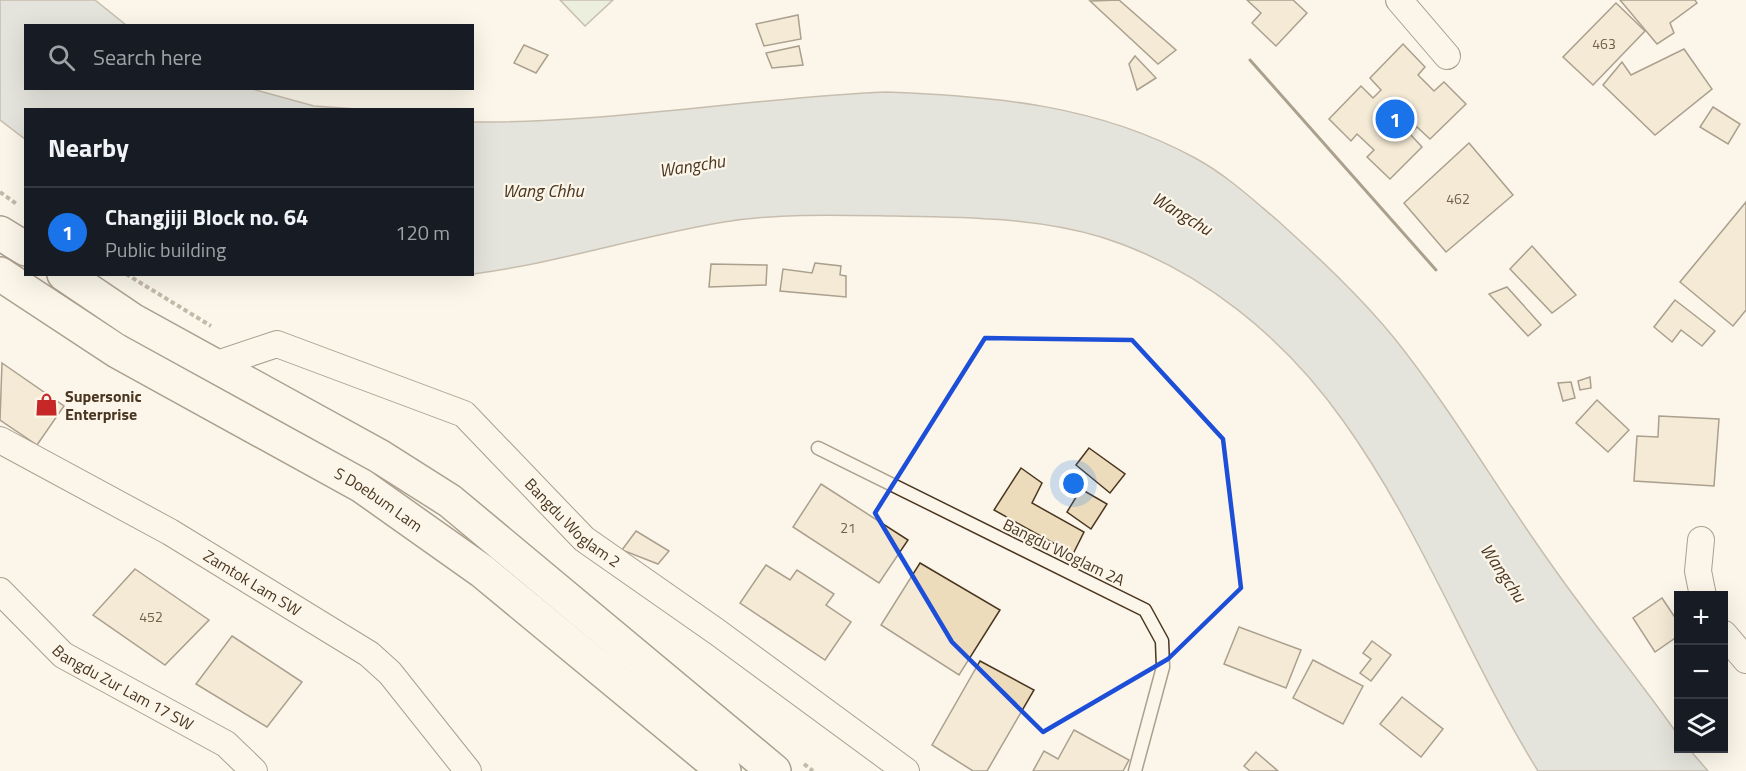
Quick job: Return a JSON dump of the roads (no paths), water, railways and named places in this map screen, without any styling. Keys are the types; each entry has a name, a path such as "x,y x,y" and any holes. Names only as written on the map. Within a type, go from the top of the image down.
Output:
{"highway":[{"path":"0,233 24,248"},
{"name":"S Doebum Lam","path":"0,274 117,351 198,393 372,492 482,571 724,771"},
{"path":"67,276 132,320 217,364 379,456 450,501 774,771"}],"street":[{"path":"1399,0 1447,56"},
{"name":"Bangdu Woglam 2","path":"217,364 277,344 464,414 584,539 717,632 906,771"},
{"name":"Zamtok Lam SW","path":"0,440 170,532 369,654 390,674 468,771"},
{"path":"1701,540 1698,571 1702,591"},
{"name":"Bangdu Zur Lam 17 SW","path":"0,591 63,655 226,744 254,771"},
{"path":"1728,639 1746,660"}],"lane":[{"name":"Bangdu Woglam 2A","path":"818,448 1145,610 1162,641 1163,668 1135,771"}],"water":[{"path":"0,0 95,0 125,24 24,24 24,90 256,90 314,106 342,108 24,108 24,138 0,120"},
{"name":"Wang Chhu","path":"886,92 966,97 1045,107 1121,126 1158,140 1206,164 1227,179 1248,195 1338,277 1395,339 1454,419 1562,580 1674,729 1674,753 1692,753 1708,771 1538,771 1489,684 1397,507 1372,464 1321,391 1295,362 1238,310 1206,287 1137,250 1076,230 998,219 787,216 724,222 536,263 474,274 474,122 576,119 783,99"}],"place":[{"name":"Changjiji Block no. 64","path":"1395,119"},
{"name":"Supersonic Enterprise","path":"47,405"}],"water label":[{"name":"Wangchu","path":"692,166"},
{"name":"Wangchu","path":"1182,214"},
{"name":"Wangchu","path":"1503,573"}]}
